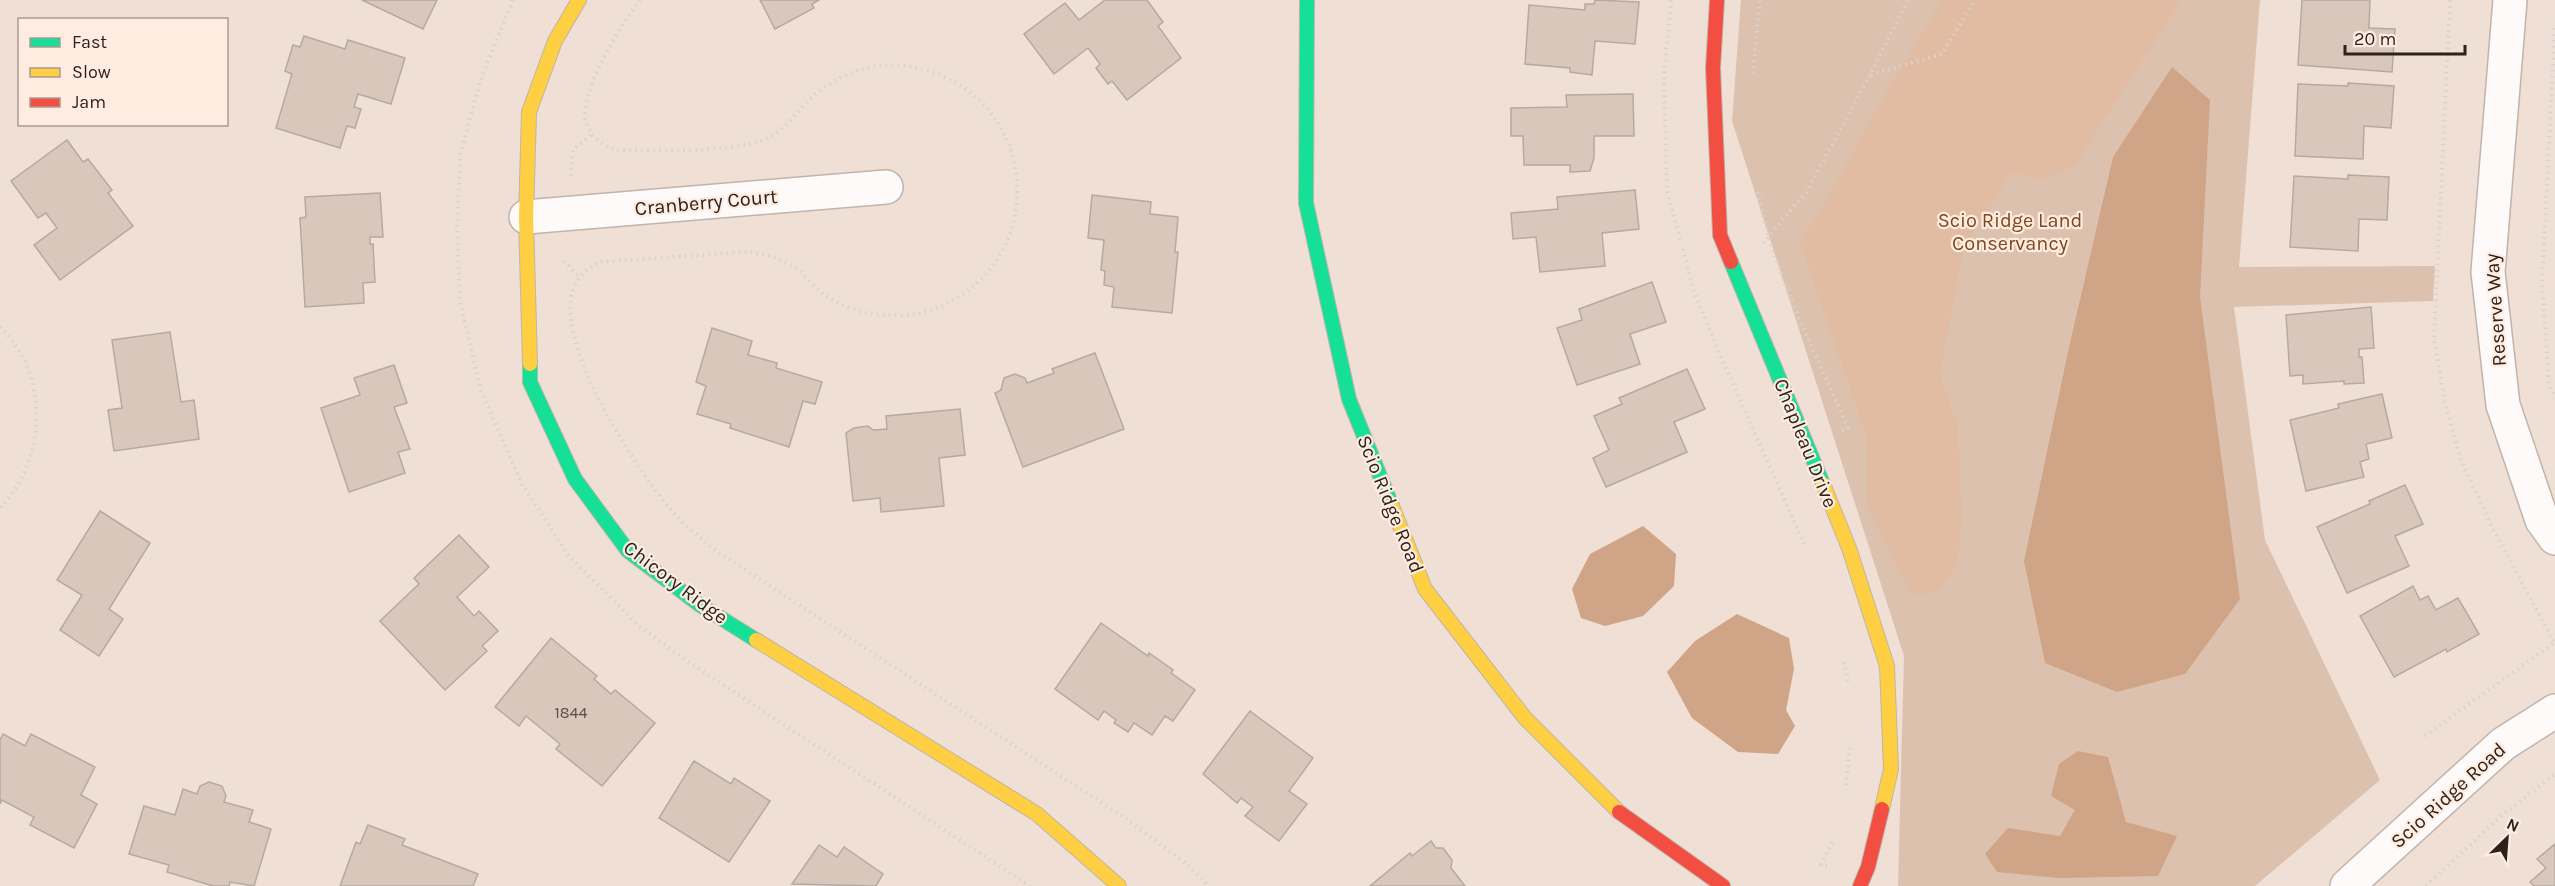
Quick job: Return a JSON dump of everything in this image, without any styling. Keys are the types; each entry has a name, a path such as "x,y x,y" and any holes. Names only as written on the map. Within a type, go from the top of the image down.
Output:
{"street":[{"name":"Chicory Ridge","path":"579,0 555,41 529,112 526,217 530,382 575,480 628,551 700,605 1037,814 1119,886"},
{"name":"Scio Ridge Road","path":"1307,0 1306,202 1349,399 1425,589 1525,718 1620,813 1724,886"},
{"name":"Chapleau Drive","path":"1717,0 1713,68 1719,235 1849,548 1887,666 1891,769 1863,881"},
{"name":"Reserve Way","path":"2510,0 2488,272 2504,405 2542,520 2555,538"},
{"name":"Cranberry Court","path":"526,217 886,187"},
{"name":"Scio Ridge Road","path":"2347,886 2504,744 2555,711"}],"path":[{"path":"640,0 627,16 588,95 585,115 588,127 600,145 615,150 745,146 782,130 816,92 832,81 869,66 904,66 942,74 970,91 1000,124 1015,160 1019,195 1013,226 1000,254 983,278 952,299 919,313 880,315 854,308 827,297 795,267 771,255 747,252 599,262 585,272 576,283 572,295 572,322 580,356 610,423 643,475 674,513 712,548 1125,818 1188,865 1209,886"},
{"path":"1671,0 1664,75 1667,190 1693,289 1767,463 1808,552"},
{"path":"1753,80 1760,0"},
{"path":"1737,274 1808,191 1908,0"},
{"path":"1870,75 1942,54 1975,0"},
{"path":"2555,28 2542,282 2549,382 2555,399"},
{"path":"1756,182 1775,260 1848,428 1767,463"},
{"path":"0,327 9,336 31,373 37,413 33,454 14,493 0,508"},
{"path":"2425,736 2555,642"},
{"path":"1843,659 1849,692"},
{"path":"1844,796 1851,736"},
{"path":"2426,886 2500,817 2555,774"},
{"path":"1836,837 1821,865 1863,881"}],"green space":[{"name":"Scio Ridge Land Conservancy","path":"1741,0 2260,0 2239,267 2435,266 2433,301 2234,307 2265,540 2380,780 2255,886 1898,886 1904,656 1732,121"}],"shaded area":[{"path":"1942,0 2181,0 2075,166 2041,180 2012,172 1964,246 1940,374 1958,427 1962,519 1957,566 1936,592 1912,595 1867,506 1867,439 1800,242"},
{"path":"2172,67 2210,100 2200,297 2240,599 2185,674 2117,692 2045,663 2024,561 2068,352 2113,157"},
{"path":"1643,526 1676,554 1674,586 1643,616 1605,626 1581,618 1572,589 1590,554"},
{"path":"1737,614 1789,638 1794,669 1786,710 1795,726 1778,754 1738,752 1692,718 1667,672 1695,641"},
{"path":"2078,751 2108,757 2126,822 2177,836 2158,876 2059,878 1997,872 1985,854 2008,828 2060,836 2075,810 2051,796 2059,764"}],"building":[{"path":"362,0 437,0 423,29"},
{"path":"760,0 819,0 812,4 814,8 775,29"},
{"path":"1105,0 1147,0 1163,22 1158,26 1181,58 1127,100 1112,81 1108,84 1096,68 1100,64 1088,48 1054,74 1024,34 1065,3 1079,20"},
{"path":"1595,0 1639,2 1635,44 1595,41 1592,75 1570,72 1570,68 1525,64 1529,5 1585,10 1585,4 1594,4"},
{"path":"2302,0 2370,0 2369,28 2395,29 2392,72 2298,65"},
{"path":"304,36 345,49 348,40 405,58 391,104 358,94 354,107 361,109 355,128 347,126 340,148 276,128 292,74 285,71 293,45 300,47"},
{"path":"2348,83 2394,86 2391,128 2364,126 2363,159 2295,156 2298,84 2348,86"},
{"path":"1633,94 1634,136 1594,136 1594,158 1590,171 1570,172 1570,165 1524,165 1523,136 1511,136 1511,108 1567,107 1566,95"},
{"path":"67,140 83,162 88,159 112,190 108,193 133,226 60,280 34,245 57,228 46,213 38,218 11,181"},
{"path":"2348,175 2389,177 2387,220 2359,219 2358,251 2290,247 2294,176 2348,179"},
{"path":"1635,190 1639,229 1602,233 1605,266 1540,272 1536,237 1513,239 1511,213 1558,209 1557,197"},
{"path":"380,193 383,237 370,237 370,244 373,244 375,282 363,283 364,303 305,307 300,218 306,217 305,197"},
{"path":"1092,195 1151,202 1150,214 1178,217 1175,252 1178,252 1172,313 1112,307 1114,287 1104,285 1105,271 1101,270 1104,240 1088,238"},
{"path":"1652,282 1666,322 1630,334 1640,364 1577,385 1557,328 1582,320 1579,309"},
{"path":"2371,307 2374,348 2359,349 2359,357 2362,357 2364,383 2344,384 2344,381 2303,384 2303,375 2290,376 2286,315"},
{"path":"712,328 752,341 748,355 777,363 776,368 822,382 815,404 803,401 789,447 730,428 731,424 697,414 706,386 696,382"},
{"path":"170,332 181,402 194,400 199,439 114,451 108,410 122,408 112,340"},
{"path":"1095,353 1124,429 1023,467 995,393 1001,390 1004,378 1015,374 1025,378 1027,383 1054,373 1052,369"},
{"path":"394,365 407,403 394,407 410,449 398,452 405,473 349,492 321,408 360,395 354,378"},
{"path":"1687,369 1705,409 1674,422 1687,452 1606,487 1593,458 1609,450 1594,416 1622,404 1619,398"},
{"path":"2382,394 2392,438 2366,444 2369,459 2360,462 2364,477 2306,491 2290,420 2339,408 2338,404"},
{"path":"960,409 965,455 939,458 944,506 881,512 880,498 853,501 846,433 854,428 868,426 873,430 887,429 886,416"},
{"path":"2405,485 2423,524 2395,536 2409,566 2347,593 2317,527 2370,504 2369,501"},
{"path":"100,511 150,543 109,609 123,619 99,656 60,630 82,595 57,580"},
{"path":"459,535 489,567 457,597 474,616 479,611 498,631 482,646 487,651 445,690 380,621 419,584 414,578"},
{"path":"2413,586 2420,600 2428,596 2436,610 2458,598 2479,634 2394,677 2360,616"},
{"path":"1101,623 1148,656 1149,653 1173,670 1171,673 1195,690 1173,721 1165,716 1152,735 1134,723 1128,732 1114,723 1116,720 1104,711 1098,720 1055,689"},
{"path":"551,638 597,676 594,679 611,694 615,690 655,723 602,786 556,749 560,744 526,716 519,726 495,707"},
{"path":"1250,711 1313,758 1289,791 1307,804 1279,841 1245,816 1253,807 1241,798 1237,803 1203,774"},
{"path":"3,734 25,746 31,734 95,767 81,795 97,804 74,848 30,825 34,817 2,800 0,804 0,740"},
{"path":"694,761 731,784 734,778 770,801 729,862 659,818"},
{"path":"209,782 222,786 226,796 224,802 253,810 249,822 271,829 254,886 230,882 229,886 213,886 167,872 169,865 129,854 144,806 175,815 183,789 197,794 200,786"},
{"path":"368,825 405,839 402,845 478,874 473,886 340,886 356,842 360,844"},
{"path":"1431,841 1436,848 1443,848 1452,860 1451,868 1465,886 1370,886 1410,853 1412,856"},
{"path":"2555,844 2555,886 2534,886 2530,882 2546,868 2537,859"},
{"path":"819,845 837,857 844,847 883,874 876,886 792,884"}],"traffic: fast":[{"path":"1307,0 1306,203 1349,399 1392,506"},
{"path":"1731,262 1823,484"},
{"path":"530,364 530,382 575,479 628,551 700,605 756,640"}],"traffic: slow":[{"path":"530,364 526,217 529,112 555,41 579,0"},
{"path":"1823,484 1849,548 1887,666 1891,769 1882,809"},
{"path":"1392,506 1425,589 1525,718 1619,812"},
{"path":"756,640 1037,814 1119,886"}],"traffic: jam":[{"path":"1717,0 1713,68 1720,235 1731,262"},
{"path":"1860,886 1868,867 1882,809"},
{"path":"1619,812 1723,886"}]}
